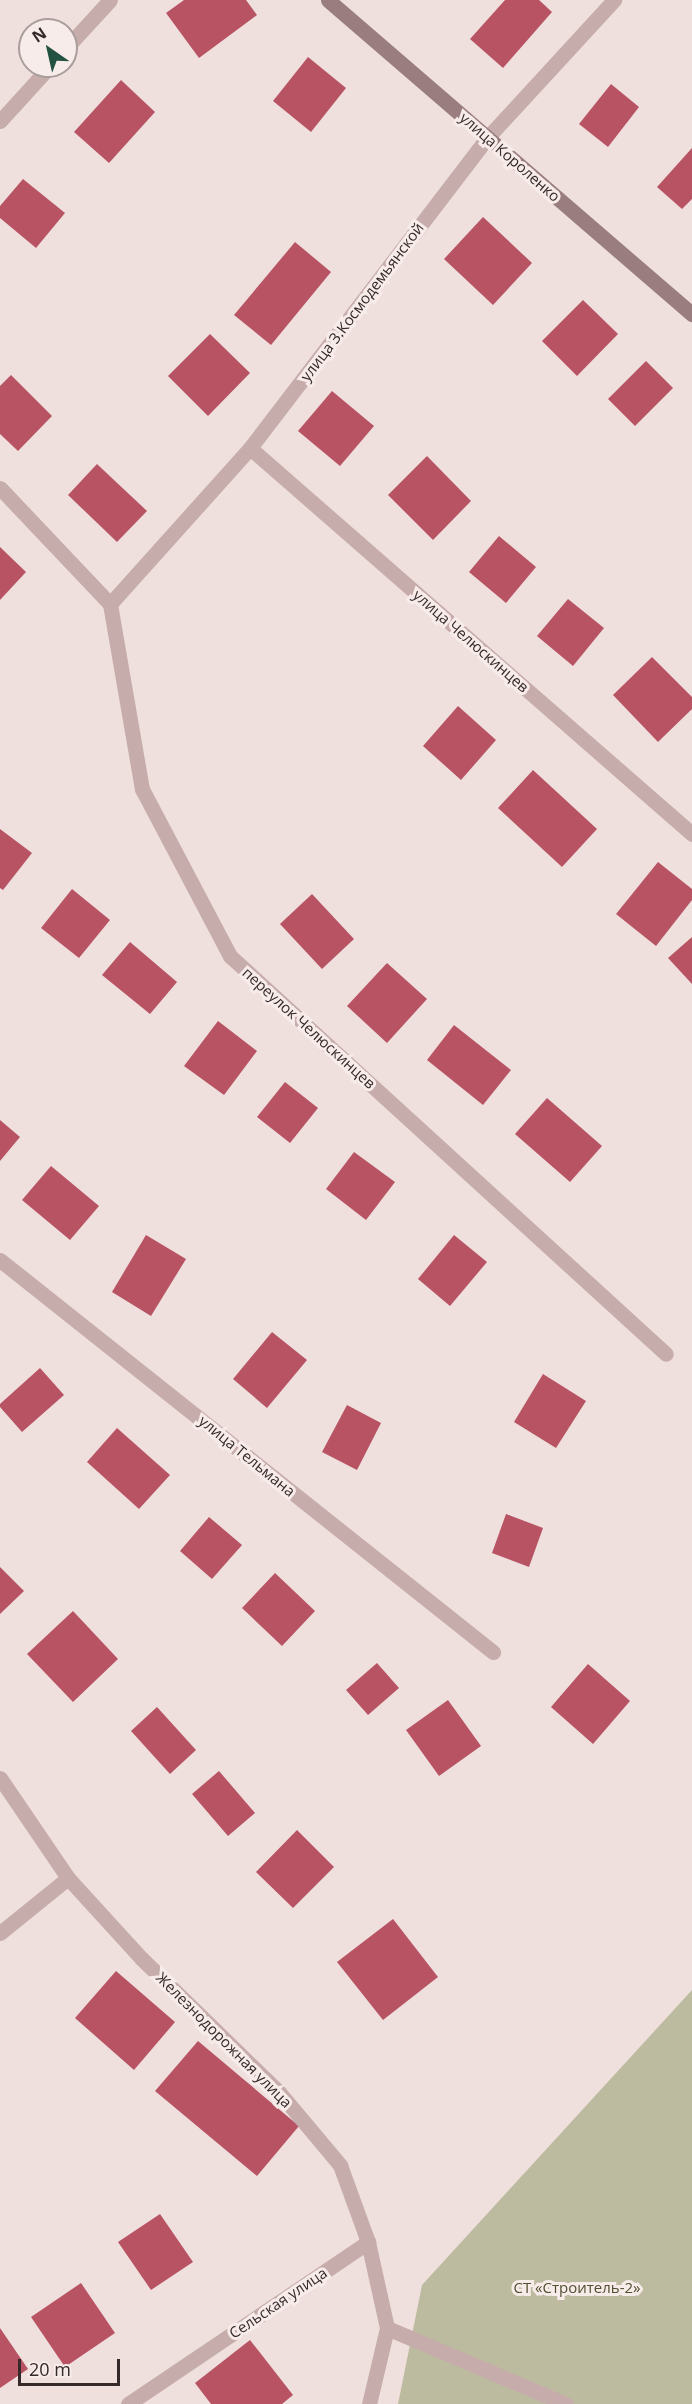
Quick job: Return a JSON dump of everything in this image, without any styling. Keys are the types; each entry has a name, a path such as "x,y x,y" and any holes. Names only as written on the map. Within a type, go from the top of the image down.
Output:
{"street":[{"path":"78,35 110,0"},
{"name":"улица Короленко","path":"328,0 692,314"},
{"name":"улица З.Космодемьянской","path":"110,604 250,448 487,138 614,0"},
{"path":"0,121 39,78"},
{"name":"улица Челюскинцев","path":"250,448 692,834"},
{"path":"0,488 110,604"},
{"name":"переулок Челюскинцев","path":"110,604 142,789 230,956 666,1354"},
{"name":"улица Тельмана","path":"0,1260 493,1652"},
{"name":"Железнодорожная улица","path":"0,1778 68,1878 141,1958 278,2091 340,2165 368,2242 387,2328 369,2404"},
{"path":"0,1933 68,1878"},
{"name":"Сельская улица","path":"128,2404 368,2242"},
{"path":"387,2328 566,2404"}],"green space":[{"name":"СТ «Строитель-2»","path":"692,1990 692,2404 398,2404 422,2285"}],"building":[{"path":"184,0 246,0 257,15 199,58 166,13"},
{"path":"505,0 539,0 552,12 503,68 470,39"},
{"path":"308,57 346,88 311,132 273,101"},
{"path":"121,80 155,112 109,163 74,132"},
{"path":"611,84 639,107 608,147 579,124"},
{"path":"692,148 692,199 682,209 657,187"},
{"path":"23,179 65,213 36,248 0,218 0,206"},
{"path":"483,217 532,263 493,305 444,259"},
{"path":"295,242 331,272 271,345 234,315"},
{"path":"583,300 618,334 577,376 542,341"},
{"path":"210,334 250,373 208,416 168,376"},
{"path":"646,361 673,388 635,426 608,399"},
{"path":"11,375 52,416 18,451 0,434 0,386"},
{"path":"332,391 374,426 340,466 298,431"},
{"path":"427,456 471,501 433,540 388,495"},
{"path":"97,464 147,511 117,542 68,495"},
{"path":"499,536 536,567 506,603 469,572"},
{"path":"0,547 26,572 0,600"},
{"path":"568,599 604,628 573,666 537,636"},
{"path":"652,657 692,697 692,709 658,742 613,695"},
{"path":"458,706 496,740 461,780 423,746"},
{"path":"533,770 597,829 562,867 498,808"},
{"path":"0,829 32,853 3,890 0,888"},
{"path":"658,862 692,889 692,900 656,946 616,914"},
{"path":"72,889 110,920 79,958 41,928"},
{"path":"312,894 354,939 322,969 280,924"},
{"path":"692,937 692,984 668,958"},
{"path":"130,942 177,982 150,1014 102,975"},
{"path":"387,963 427,999 387,1043 347,1006"},
{"path":"218,1021 257,1051 224,1095 184,1066"},
{"path":"454,1025 511,1070 483,1105 427,1060"},
{"path":"285,1082 318,1108 290,1143 257,1117"},
{"path":"547,1098 602,1146 570,1182 515,1134"},
{"path":"0,1120 20,1137 0,1161"},
{"path":"354,1152 395,1182 366,1220 326,1189"},
{"path":"51,1166 99,1206 70,1240 22,1200"},
{"path":"146,1235 186,1259 151,1316 112,1292"},
{"path":"454,1235 487,1262 450,1306 418,1279"},
{"path":"272,1332 307,1360 267,1408 233,1379"},
{"path":"40,1368 64,1395 22,1432 0,1407 0,1404"},
{"path":"543,1374 586,1401 556,1448 514,1422"},
{"path":"347,1405 381,1423 357,1470 322,1452"},
{"path":"117,1428 170,1475 139,1509 87,1462"},
{"path":"506,1514 543,1528 529,1567 492,1553"},
{"path":"209,1517 242,1545 212,1579 180,1551"},
{"path":"0,1567 24,1591 0,1614"},
{"path":"275,1573 315,1611 282,1646 242,1608"},
{"path":"73,1611 118,1659 73,1702 27,1654"},
{"path":"377,1663 399,1688 368,1715 346,1690"},
{"path":"588,1664 630,1701 593,1744 551,1707"},
{"path":"448,1700 481,1746 439,1776 406,1730"},
{"path":"157,1707 196,1750 170,1774 131,1731"},
{"path":"219,1771 255,1813 228,1836 192,1794"},
{"path":"297,1830 334,1867 293,1908 256,1872"},
{"path":"393,1919 438,1977 383,2020 337,1962"},
{"path":"116,1971 175,2022 134,2070 75,2018"},
{"path":"198,2041 299,2126 257,2176 155,2091"},
{"path":"160,2214 193,2262 151,2290 118,2242"},
{"path":"81,2283 115,2333 65,2367 31,2317"},
{"path":"0,2328 28,2369 0,2388"},
{"path":"250,2340 293,2395 282,2404 211,2404 195,2383"}]}
